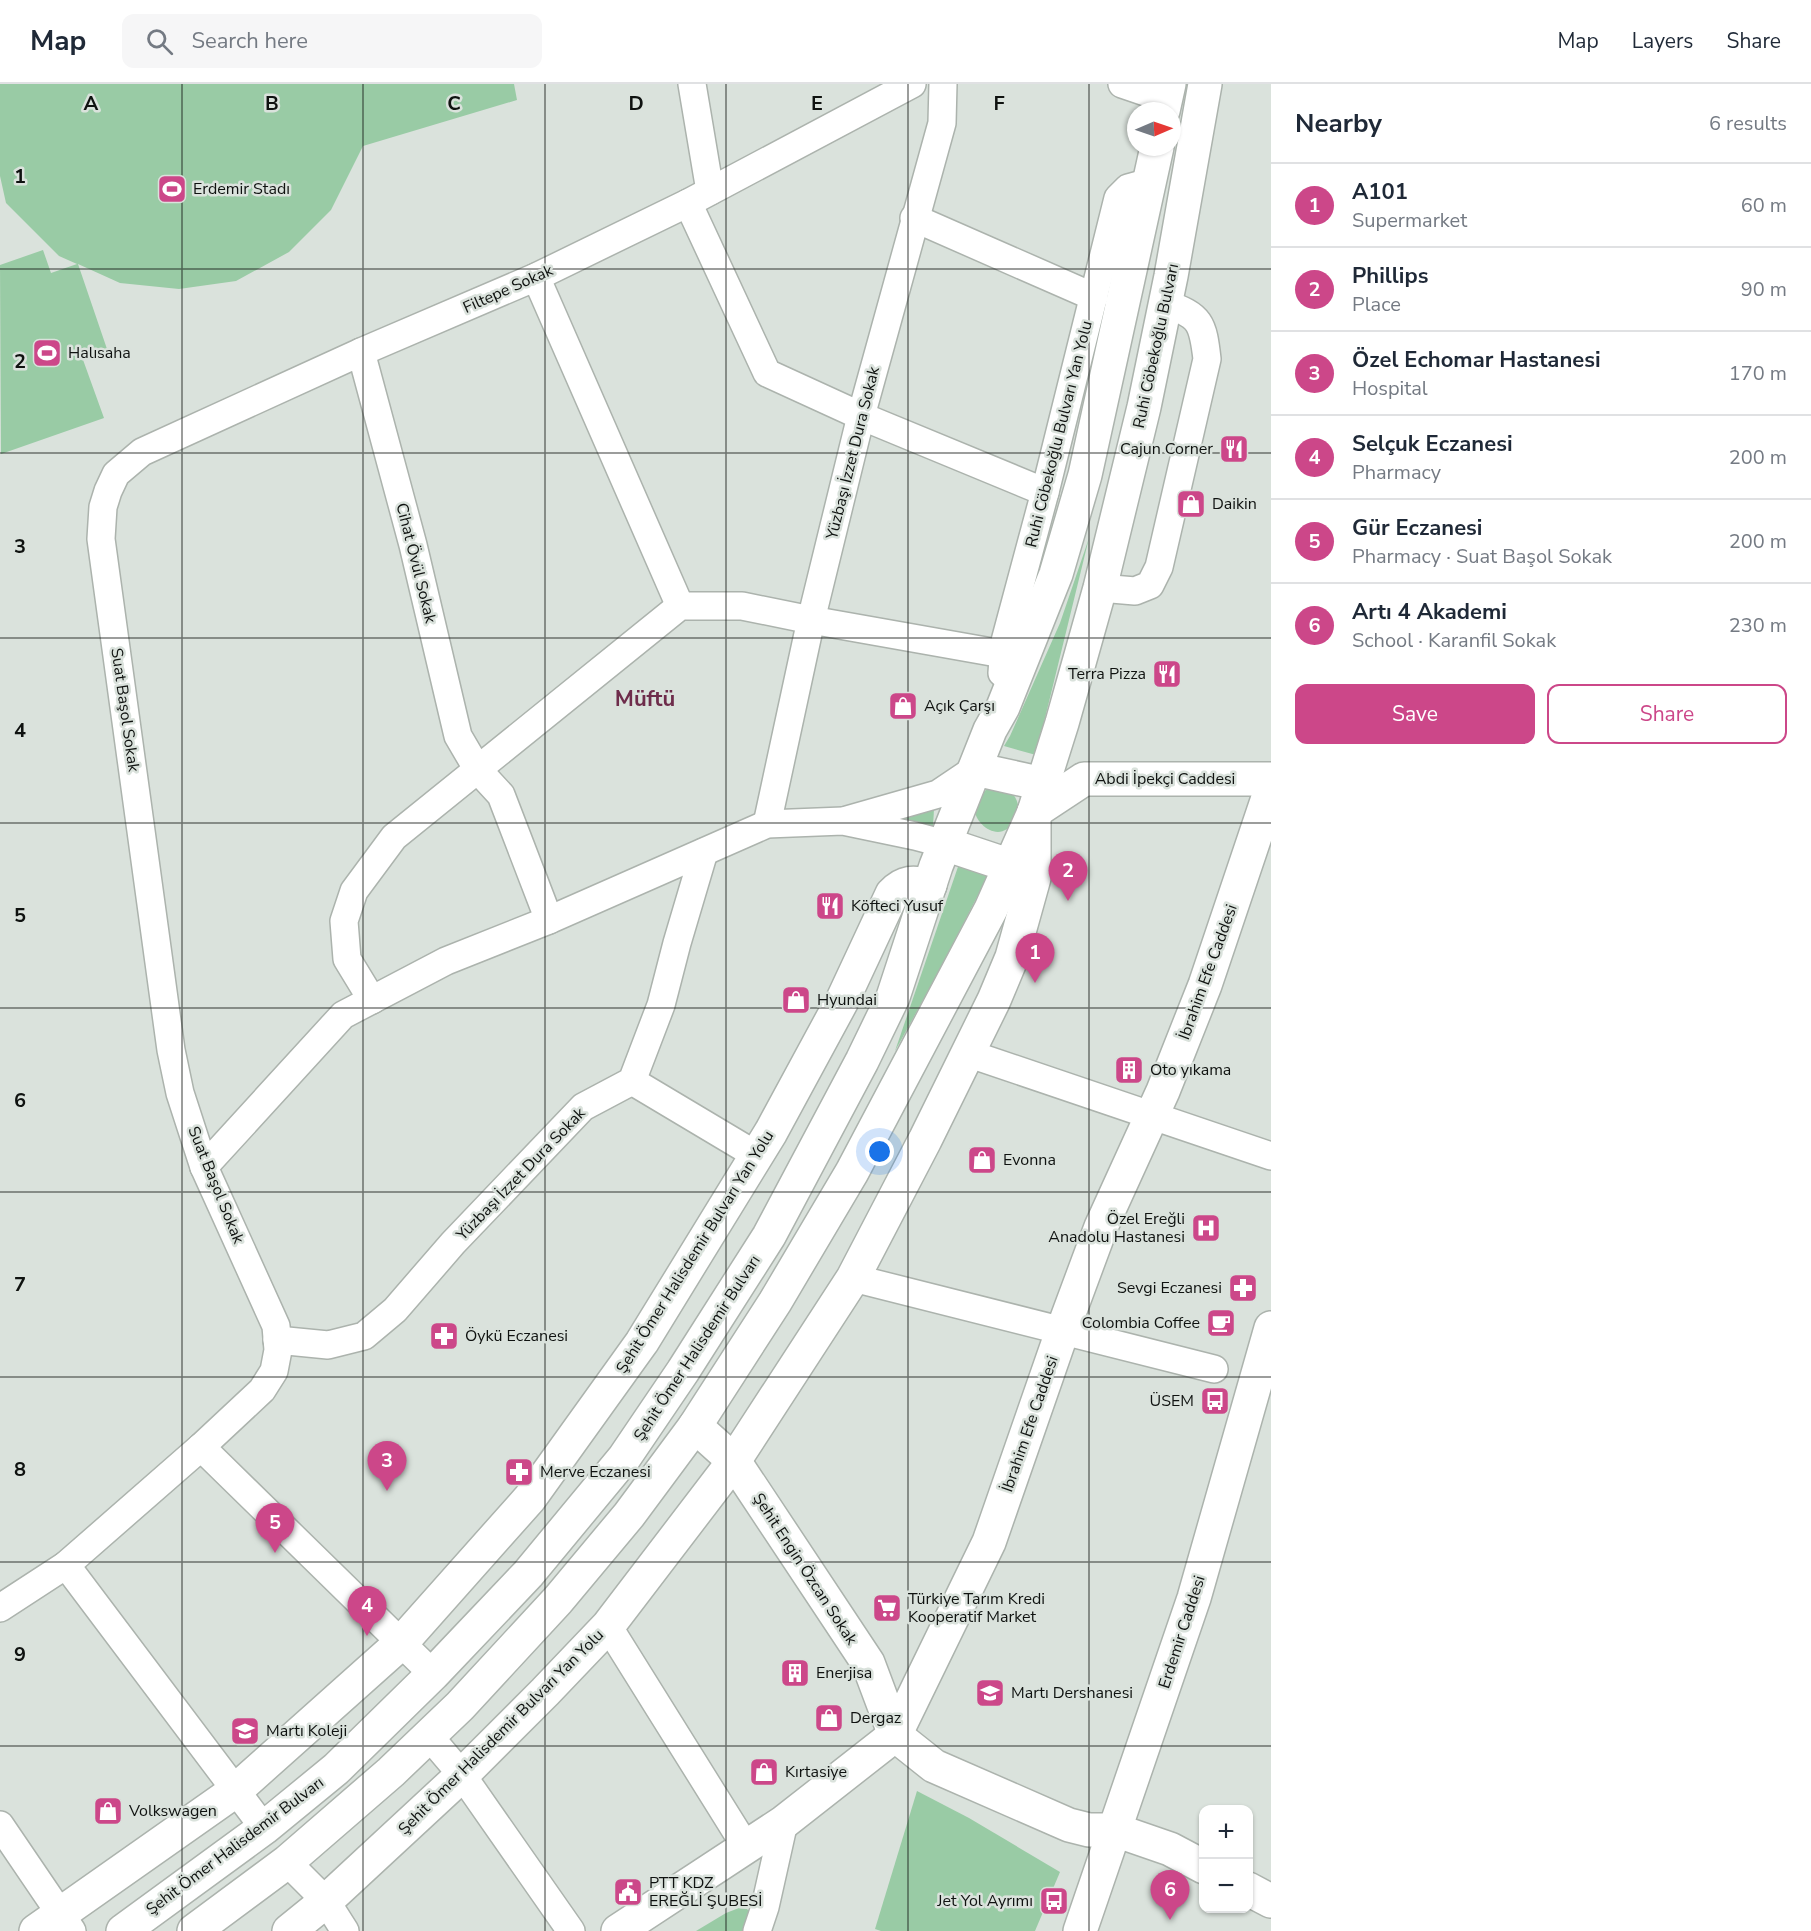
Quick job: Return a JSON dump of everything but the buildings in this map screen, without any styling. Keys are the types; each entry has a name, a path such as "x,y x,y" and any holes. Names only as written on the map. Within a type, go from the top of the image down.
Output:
{"main road":[{"name":"Ruhi Cöbekoğlu Bulvarı","path":"1038,798 1100,588 1144,407 1205,84"},
{"path":"194,1931 287,1862 391,1772 460,1706 558,1600 629,1515 694,1426 775,1302 852,1172 991,909 1038,798 975,769 990,730 1003,707 1056,574 1085,476 1155,156"},
{"name":"Şehit Ömer Halisdemir Bulvarı","path":"123,1931 264,1828 336,1769 433,1674 528,1574 624,1458 770,1236 862,1062 894,997 930,885 975,769"},
{"name":"Abdi İpekçi Caddesi","path":"1038,798 1084,779 1271,779"},
{"name":"İbrahim Efe Caddesi","path":"618,1931 784,1822 895,1735 989,1542 1101,1227 1152,1117 1205,985 1271,789"},
{"name":"Şehit Ömer Halisdemir Bulvarı Yan Yolu","path":"289,1931 326,1901 462,1775 608,1626 734,1461 853,1278 994,1000 1012,957 1034,878 1038,798"},
{"path":"945,844 1011,866"},
{"name":"Şehit Ömer Halisdemir Bulvarı Yan Yolu","path":"57,1926 235,1791 402,1642 536,1489 642,1342 756,1155 843,999 892,894 898,886 912,882 930,885"},
{"name":"Erdemir Caddesi","path":"1080,1931 1194,1598 1255,1377 1271,1328"},
{"name":"Şehit Engin Özcan Sokak","path":"694,1426 734,1461 868,1663 895,1735"},
{"path":"895,1735 934,1766 1069,1825 1089,1830 1115,1830 1170,1849 1199,1864"},
{"path":"1253,1892 1271,1901"}],"street":[{"path":"692,84 699,197 767,373 861,416 1045,492"},
{"name":"Filtepe Sokak","path":"108,491 116,474 142,452 361,352 536,278 699,197 912,84"},
{"name":"Yüzbaşı İzzet Dura Sokak","path":"767,824 811,620 861,416 942,123 943,84"},
{"path":"1122,84 1166,98"},
{"name":"Ruhi Cöbekoğlu Bulvarı Yan Yolu","path":"1003,707 1004,645 1045,492 1118,198 1128,188 1150,182"},
{"path":"914,218 1094,297"},
{"path":"536,278 680,606"},
{"path":"1100,588 1135,591 1150,585 1159,567 1208,359 1204,331 1197,321 1183,309 1165,304"},
{"name":"Cihat Övül Sokak","path":"361,352 413,545 458,736 478,770 501,795 549,920"},
{"name":"Suat Başol Sokak","path":"0,1608 66,1565 201,1448 262,1390 274,1371 278,1350 276,1326 204,1167 180,1094 171,1050 101,539 103,507 108,491"},
{"path":"372,1000 347,958 344,921 354,891 394,837 680,606 742,606 1003,654"},
{"path":"204,1167 343,1015 446,961 549,920 767,824 843,821 938,794 975,769"},
{"path":"843,821 945,844"},
{"path":"704,852 677,943 662,1005 632,1081 756,1155"},
{"path":"967,1053 1271,1156"},
{"name":"Yüzbaşı İzzet Dura Sokak","path":"277,1340 328,1345 364,1336 395,1310 467,1228 583,1107 632,1081"},
{"path":"853,1278 1214,1369"},
{"path":"201,1448 433,1674"},
{"path":"66,1565 264,1828"},
{"path":"608,1626 746,1846"},
{"path":"429,1736 462,1775 571,1931"},
{"path":"757,1931 765,1907 784,1822"},
{"path":"0,1825 57,1926"},
{"path":"287,1862 326,1901 345,1931"}],"green space":[{"name":"Erdemir Stadı","path":"0,84 514,84 517,100 363,146 331,210 289,252 236,281 179,289 120,283 78,264 107,349 82,357 104,418 1,454 0,265 43,250 51,273 77,264 59,256 6,203 0,176"},
{"path":"1089,538 1036,755 1004,746 1060,623"},
{"path":"990,788 1013,794 1018,804 1014,820 1007,829 998,832 989,830 981,824 976,815 975,805 979,796"},
{"path":"934,809 933,827 878,819"},
{"path":"961,858 992,868 895,1051"},
{"path":"917,1791 969,1818 1060,1872 1035,1931 881,1931 875,1929"},
{"path":"739,1908 747,1909 752,1914 748,1931 696,1931 726,1913"}],"place":[{"name":"Erdemir Stadı","path":"172,189"},
{"name":"Halısaha","path":"47,353"},
{"name":"Cajun Corner","path":"1234,449"},
{"name":"Daikin","path":"1191,504"},
{"name":"Terra Pizza","path":"1167,674"},
{"name":"Açık Çarşı","path":"903,706"},
{"name":"Phillips","path":"1068,901"},
{"name":"Köfteci Yusuf","path":"830,906"},
{"name":"A101","path":"1035,983"},
{"name":"Hyundai","path":"796,1000"},
{"name":"Oto yıkama","path":"1129,1070"},
{"name":"Evonna","path":"982,1160"},
{"name":"Özel Ereğli Anadolu Hastanesi","path":"1206,1228"},
{"name":"Sevgi Eczanesi","path":"1243,1288"},
{"name":"Colombia Coffee","path":"1221,1323"},
{"name":"Öykü Eczanesi","path":"444,1336"},
{"name":"ÜSEM","path":"1215,1401"},
{"name":"Merve Eczanesi","path":"519,1472"},
{"name":"Özel Echomar Hastanesi","path":"387,1491"},
{"name":"Gür Eczanesi","path":"275,1553"},
{"name":"Türkiye Tarım Kredi Kooperatif Market","path":"887,1608"},
{"name":"Selçuk Eczanesi","path":"367,1636"},
{"name":"Enerjisa","path":"795,1673"},
{"name":"Martı Dershanesi","path":"990,1693"},
{"name":"Dergaz","path":"829,1718"},
{"name":"Martı Koleji","path":"245,1731"},
{"name":"Kırtasiye","path":"764,1772"},
{"name":"Volkswagen","path":"108,1811"},
{"name":"PTT KDZ EREĞLİ ŞUBESİ","path":"628,1892"},
{"name":"Jet Yol Ayrımı","path":"1054,1901"},
{"name":"Artı 4 Akademi","path":"1170,1920"}],"district":[{"name":"Müftü","path":"645,699"}]}
